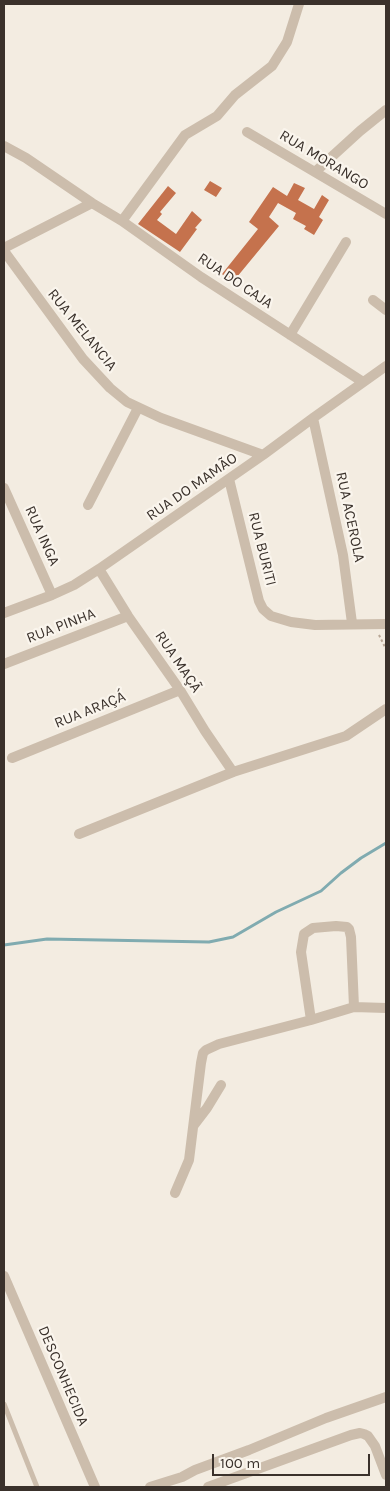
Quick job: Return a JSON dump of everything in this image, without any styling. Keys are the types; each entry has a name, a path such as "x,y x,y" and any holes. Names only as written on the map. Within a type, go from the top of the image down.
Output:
{"street":[{"path":"122,220 185,135 217,116 235,95 272,66 287,42 299,4"},
{"path":"315,172 386,110"},
{"name":"RUA MORANGO","path":"247,132 386,214"},
{"name":"RUA DO CAJA","path":"4,146 26,158 92,203 122,220 202,277 363,382"},
{"path":"4,250 92,203"},
{"path":"290,335 346,242"},
{"name":"RUA MELANCIA","path":"4,250 83,359 110,388 127,402 160,418 263,455"},
{"path":"373,300 386,310"},
{"name":"RUA DO MAMÃO","path":"4,613 74,585 99,569 263,455 386,366"},
{"path":"88,505 138,408"},
{"name":"RUA ACEROLA","path":"313,418 343,555 352,623"},
{"name":"RUA BURITI","path":"229,479 259,602 264,609 277,619 292,622 315,625 352,623"},
{"name":"RUA INGA","path":"4,488 52,595"},
{"name":"RUA MAÇÃ","path":"99,569 128,616 180,690 233,772"},
{"name":"RUA PINHA","path":"4,664 128,616"},
{"path":"352,623 386,624"},
{"name":"RUA ARAÇÁ","path":"12,758 180,690"},
{"path":"79,834 233,772 346,736 386,709"},
{"path":"311,1020 301,952 304,934 313,928 336,926 349,929 354,1007"},
{"path":"175,1193 189,1160 203,1053 206,1050 212,1046 354,1007 386,1008"},
{"path":"193,1126 221,1085"},
{"name":"DESCONHECIDA","path":"4,1276 95,1487"},
{"path":"150,1487 182,1477 195,1470 326,1418 386,1397"},
{"path":"208,1487 351,1434 360,1433 368,1436 375,1446 386,1475"}],"lane":[{"path":"4,1404 37,1487"}],"path":[{"path":"379,634 386,649"}],"building":[{"path":"210,181 222,188 216,197 204,190"},
{"path":"294,183 305,188 298,200 314,209 322,195 329,200 319,217 323,220 314,235 304,229 306,226 293,219 296,213 278,203 269,217 279,226 232,283 222,274 258,229 249,222 273,187 287,196"},
{"path":"168,186 176,193 160,212 162,214 157,220 176,234 192,211 202,220 180,252 138,224"}],"waterway":[{"path":"4,945 47,939 209,942 233,937 276,912 321,891 361,858 386,843"}]}
